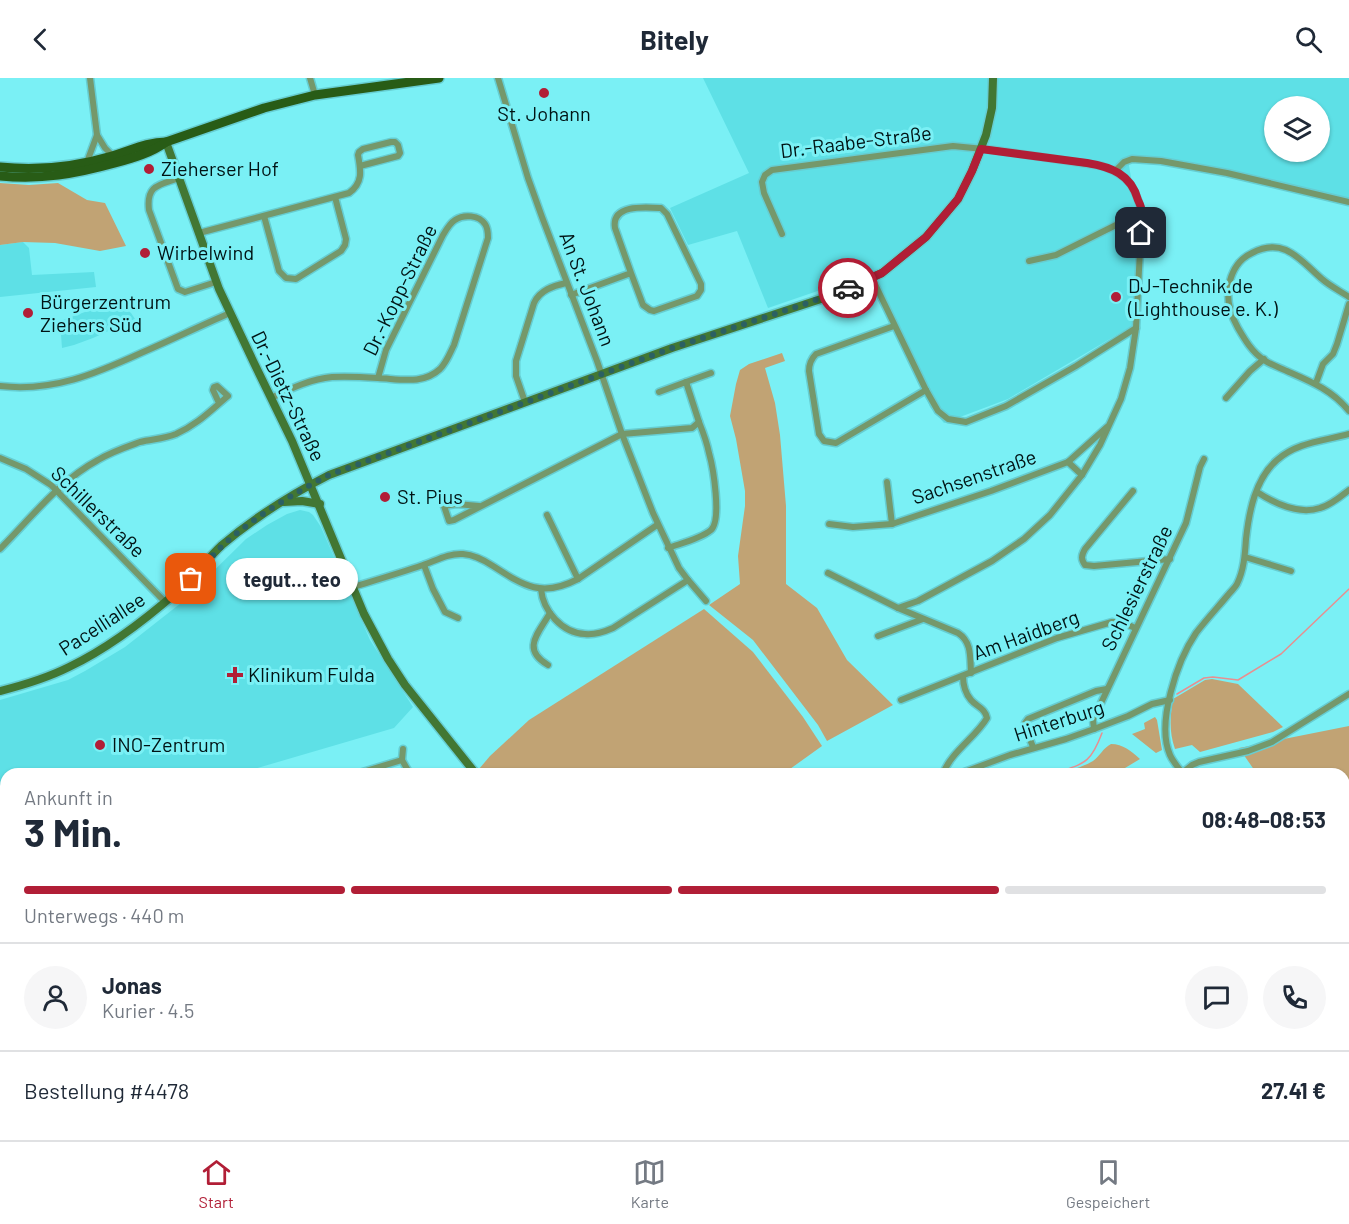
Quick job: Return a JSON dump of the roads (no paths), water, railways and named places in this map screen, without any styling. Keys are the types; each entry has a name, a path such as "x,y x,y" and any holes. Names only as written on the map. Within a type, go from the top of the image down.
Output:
{"main road":[{"path":"0,167 41,169 87,163 153,142 166,142 264,108 315,95 439,78"},
{"name":"Pacelliallee","path":"0,691 35,681 77,663 126,633 165,602 226,542 249,524 334,473 601,374 830,296 872,278 890,267 926,237 958,199 981,149 992,108 993,78"},
{"path":"0,176 38,178 71,173 138,156 156,150 166,142"},
{"name":"Dr.-Dietz-Straße","path":"166,142 216,282 292,441 320,504 352,587 377,639 420,705 471,768"},
{"path":"283,502 302,501 320,504"}],"street":[{"path":"90,78 97,135 105,148 114,156"},
{"path":"310,78 315,95"},
{"name":"An St. Johann","path":"498,78 528,177 657,525 687,580 706,601"},
{"path":"87,163 97,135"},
{"path":"199,233 349,193 360,177 359,152 393,142 398,145 400,153 398,156 360,166"},
{"name":"Dr.-Raabe-Straße","path":"782,234 764,193 762,182 765,175 772,170 947,147 981,149"},
{"path":"898,608 918,601 992,561 1024,539 1050,515 1082,475 1101,445 1130,368 1136,328 1142,213 1133,186 1115,171 1102,166 981,149"},
{"path":"1115,171 1124,162 1132,159 1161,161 1349,202"},
{"path":"179,178 157,186 149,193 149,210 178,289 191,290 216,282"},
{"path":"264,216 279,271 285,278 296,279 341,251 345,245 346,236 335,197"},
{"path":"661,208 667,214 701,284 701,290 697,296 658,310 650,310 643,305 631,273 615,228 615,216 626,210 661,208"},
{"path":"1029,261 1056,255 1142,213"},
{"name":"Dr.-Kopp-Straße","path":"270,398 315,380 344,376 410,381 422,379 440,369 454,345 488,238 487,226 480,219 465,216 454,220 443,235 386,350 378,378"},
{"path":"1349,297 1324,281 1291,251 1280,248 1264,248 1238,262 1230,276 1227,291 1227,303 1233,320 1247,343 1264,359 1316,383 1334,395 1349,411"},
{"path":"571,296 631,273"},
{"path":"872,278 926,390 938,411 948,419 966,422 1006,406 1136,328"},
{"path":"525,402 516,375 516,362 534,303 543,291 566,283"},
{"path":"1316,383 1323,364 1333,354 1349,304"},
{"path":"0,386 38,387 75,380 129,359 230,313"},
{"path":"894,326 813,357 809,371 819,434 824,441 836,443 926,390"},
{"path":"1226,398 1264,359"},
{"path":"659,392 711,373"},
{"path":"668,548 692,540 710,531 715,525 716,502 709,453 686,382"},
{"path":"0,549 57,491 97,460 142,442 177,434 200,421 219,403"},
{"path":"479,506 456,504 444,506 449,521 462,517 479,506 622,434 692,428 699,422"},
{"name":"Sachsenstraße","path":"828,524 853,527 892,524 991,491 1068,462 1109,425"},
{"path":"1178,768 1170,756 1165,730 1177,673 1184,654 1197,633 1237,584 1245,557 1253,501 1264,475 1276,460 1290,450 1308,443 1349,434"},
{"name":"Schillerstraße","path":"0,458 32,472 57,491 165,602"},
{"name":"Schlesierstraße","path":"1094,729 1093,720 1186,523 1204,459"},
{"name":"Sachsenstraße","path":"1068,462 1082,475"},
{"name":"Sachsenstraße","path":"887,482 892,524"},
{"path":"1257,492 1295,509 1319,509 1349,490"},
{"path":"1133,491 1085,549 1082,560 1085,566 1170,559"},
{"path":"547,515 578,579"},
{"path":"352,587 450,555 465,554 478,557 521,583 541,589 566,586 657,525"},
{"path":"1245,557 1291,571"},
{"path":"424,565 445,612 458,618"},
{"path":"828,573 898,608 958,633 969,645 971,673"},
{"path":"541,589 550,613 562,625 574,632 584,634 600,633 614,628 687,580"},
{"path":"916,616 915,608 918,601"},
{"path":"548,665 539,660 533,647 534,640 550,613"},
{"path":"878,636 924,618"},
{"name":"Am Haidberg","path":"901,700 1057,638 1112,622 1122,622 1135,628"},
{"name":"Am Haidberg","path":"946,768 987,718 984,710 971,700 963,685 963,676"},
{"path":"1033,747 1026,729 1025,723 1028,719 1096,691 1107,689"},
{"path":"1189,768 1199,762 1248,751 1272,742 1349,694"},
{"name":"Hinterburg","path":"976,768 1033,747 1066,739 1128,716 1152,704 1170,700"},
{"path":"403,749 402,760 407,768"},
{"path":"376,768 402,760"}],"waterway":[{"path":"1177,694 1204,678 1238,680 1281,654 1349,589"},
{"path":"1069,768 1079,765 1089,757 1102,733"}],"place":[{"name":"St. Johann","path":"544,93"},
{"name":"Zieherser Hof","path":"149,169"},
{"name":"Wirbelwind","path":"145,253"},
{"name":"DJ-Technik.de (Lighthouse e. K.)","path":"1116,297"},
{"name":"Bürgerzentrum Ziehers Süd","path":"28,313"},
{"name":"St. Pius","path":"385,497"},
{"name":"tegut... teo","path":"191,579"},
{"name":"Klinikum Fulda","path":"235,675"},
{"name":"INO-Zentrum","path":"100,745"}]}
